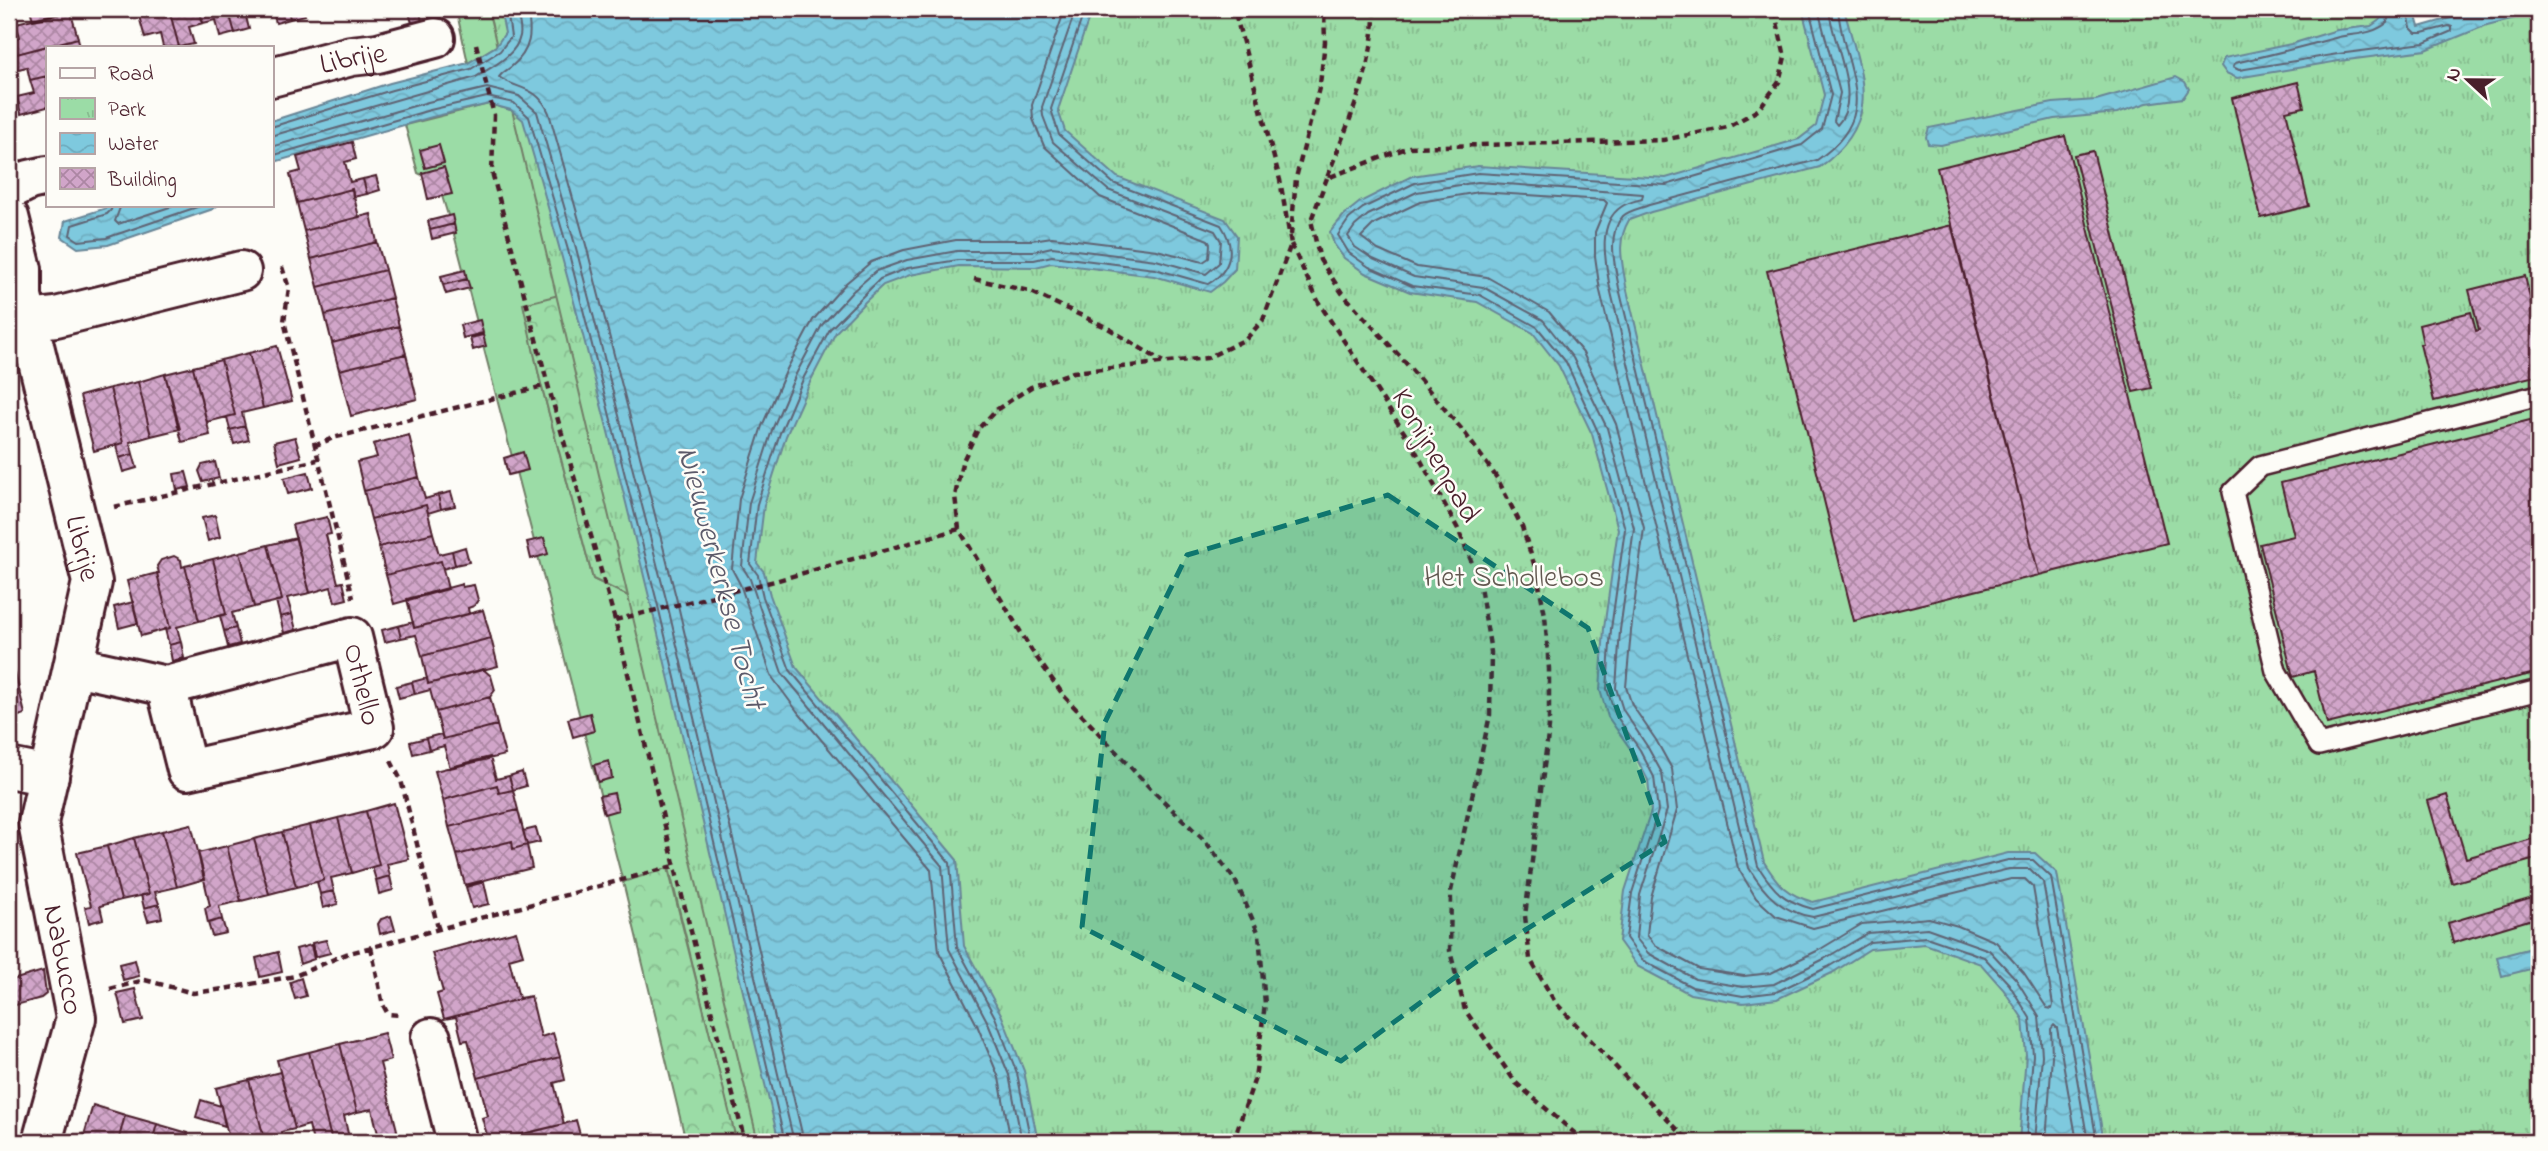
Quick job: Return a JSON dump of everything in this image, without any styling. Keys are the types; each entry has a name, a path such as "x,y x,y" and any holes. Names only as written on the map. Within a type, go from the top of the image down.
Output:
{"street":[{"name":"Librije","path":"273,76 435,38"},
{"path":"9,190 29,180 46,176"},
{"name":"Librije","path":"9,217 22,269 22,297 18,322 76,516 92,582 49,776"},
{"path":"18,322 56,317 241,271"},
{"name":"Othello","path":"75,666 166,686 352,637 374,728 187,770 166,686"},
{"path":"9,768 49,776"},
{"name":"Nabucco","path":"42,1142 76,1018 38,822 49,776"},
{"path":"431,1038 457,1142"}],"lane":[{"path":"2539,395 2260,466 2232,492 2276,671 2319,745 2539,690"}],"path":[{"path":"1233,1142 1255,1078 1265,1004 1258,934 1235,880 1206,842 1150,788 1064,696 1032,651 958,529 955,496 962,463 978,429 996,410 1031,387 1073,372 1207,358 1246,339 1263,320 1291,244 1280,180 1234,9"},
{"name":"Konijnenpad","path":"1324,9 1325,42 1320,84 1296,178 1291,244 1319,303 1419,458 1458,529 1479,580 1491,652 1490,715 1451,891 1450,951 1465,1010 1516,1083 1585,1142"},
{"path":"1374,9 1374,26 1364,78 1311,220 1320,260 1342,293 1464,432 1497,478 1522,527 1536,570 1545,615 1549,669 1549,727 1525,916 1530,959 1555,1002 1690,1142"},
{"path":"1327,178 1409,147 1663,140 1728,127 1758,110 1779,82 1785,57 1773,9"},
{"path":"473,35 494,115 492,172 548,385 615,620 674,866 745,1142"},
{"path":"241,271 280,261 289,288 284,321 354,600 352,637"},
{"path":"974,279 1029,291 1108,328 1164,362"},
{"path":"314,446 333,438 548,385"},
{"path":"76,516 317,460"},
{"path":"615,620 775,581 958,529"},
{"path":"374,728 401,780 438,928"},
{"path":"71,998 145,980 193,993 295,976 346,954 674,866"},
{"path":"371,947 383,1004 388,1014 404,1016 431,1038"}],"highlighted area":[{"path":"1388,495 1588,628 1665,842 1484,956 1341,1061 1082,927 1105,722 1187,555"}],"green space":[{"path":"456,9 500,9 505,33 496,46 468,63"},
{"name":"Het Schollebos","path":"488,9 2398,9 2409,42 2539,9 2539,1142 758,1142"},
{"path":"489,104 511,110 523,120 571,292 524,305 540,380 593,579 651,607 779,1142 736,1142 669,868 623,882 455,238 438,183 418,173 405,125"},
{"path":"571,292 651,607 593,579 540,380 523,304"},
{"path":"668,868 736,1142 686,1142 623,882"}],"water":[{"name":"Nieuwerkerkse Tocht","path":"500,9 1092,9 1058,110 1065,131 1117,177 1225,219 1237,236 1235,269 1210,292 1154,276 1051,263 1036,267 959,266 910,275 883,285 836,332 786,436 764,505 757,563 764,572 796,667 957,860 964,946 1001,1014 1024,1071 1038,1142 779,1142 626,502 523,120 511,110 489,104 432,117 273,162 273,120 390,83 468,63 496,46 505,33"},
{"path":"1802,9 1844,9 1857,54 1863,95 1861,113 1854,132 1820,167 1629,220 1621,244 1626,286 1764,862 1784,888 1813,902 2008,853 2035,853 2057,873 2104,1142 2019,1142 2026,1055 2023,1019 2003,989 1981,964 1925,944 1870,949 1832,973 1777,999 1743,1003 1690,994 1637,966 1619,941 1625,891 1651,811 1648,780 1634,754 1608,717 1600,690 1604,628 1618,529 1592,434 1559,366 1533,333 1477,302 1410,292 1365,273 1344,258 1334,244 1330,232 1344,215 1360,202 1412,176 1478,166 1666,178 1799,139 1816,126 1824,95"},
{"path":"2384,9 2414,9 2419,27 2482,9 2539,9 2539,12 2487,25 2426,50 2237,78 2226,73 2221,66 2224,58 2291,44 2337,30 2371,26 2381,19"},
{"path":"2176,77 2185,82 2189,89 2183,98 2147,103 2117,113 2054,119 1941,145 1928,144 1926,137 1929,128 2053,103 2096,100"},
{"path":"113,206 217,206 108,245 78,248 62,237 65,221"},
{"path":"2539,946 2539,967 2502,976 2497,957"}],"building":[{"path":"30,9 84,9 33,20"},
{"path":"137,9 169,9 179,46 163,46 160,34 145,38"},
{"path":"169,9 199,9 203,23 189,27 194,44 179,46"},
{"path":"199,9 228,9 235,33 220,37 216,20 203,23"},
{"path":"228,9 258,9 245,12 249,29 235,33"},
{"path":"272,9 288,9 290,19 276,23"},
{"path":"288,9 303,9 305,15 290,19"},
{"path":"408,9 419,9 422,21 412,23"},
{"path":"70,10 78,38 9,56 9,40 20,37 16,23"},
{"path":"78,38 80,46 47,46"},
{"path":"46,46 46,76 30,80 27,67 10,71 9,56"},
{"path":"46,76 46,107 21,114 17,97 34,93 30,80"},
{"path":"2298,82 2304,107 2286,111 2309,206 2261,218 2232,98"},
{"path":"2065,136 2167,543 2039,575 1937,168"},
{"path":"352,142 356,159 345,162 350,182 363,179 367,194 353,197 352,189 297,203 290,174 301,171 297,157"},
{"path":"439,145 444,163 425,168 420,150"},
{"path":"2093,151 2152,388 2133,392 2074,155"},
{"path":"444,167 452,194 428,199 422,173"},
{"path":"376,176 380,190 367,194 363,179"},
{"path":"352,189 359,217 304,231 297,203"},
{"path":"371,214 377,242 311,259 304,231"},
{"path":"452,215 454,224 430,230 428,221"},
{"path":"454,224 456,233 432,239 430,230"},
{"path":"1952,225 2039,575 1854,621 1767,271"},
{"path":"377,242 385,270 318,287 311,259"},
{"path":"385,270 392,298 325,315 318,287"},
{"path":"465,270 467,279 443,285 441,276"},
{"path":"2525,276 2534,316 2539,315 2539,375 2434,401 2420,344 2423,344 2419,325 2471,312 2476,331 2479,330 2469,290"},
{"path":"467,279 470,288 446,294 443,285"},
{"path":"392,298 399,326 332,343 325,315"},
{"path":"480,320 483,333 463,338 460,325"},
{"path":"399,326 406,354 339,370 332,343"},
{"path":"483,335 486,346 473,350 470,338"},
{"path":"277,346 292,401 263,408 249,353"},
{"path":"249,353 263,408 242,413 245,426 230,430 227,417 235,415 221,360"},
{"path":"406,354 417,399 351,416 339,370"},
{"path":"221,360 235,415 207,422 193,367"},
{"path":"193,367 210,435 182,442 165,374"},
{"path":"165,374 180,429 151,436 138,382"},
{"path":"138,382 151,436 130,442 133,454 119,458 116,445 123,443 110,388"},
{"path":"110,388 123,443 94,451 80,396"},
{"path":"2530,420 2539,457 2539,672 2327,724 2314,671 2293,677 2260,544 2294,536 2281,483"},
{"path":"245,426 249,440 234,444 230,430"},
{"path":"409,435 419,477 364,491 357,462 377,457 373,444"},
{"path":"295,437 301,457 279,463 274,442"},
{"path":"523,452 528,470 508,475 504,458"},
{"path":"133,454 137,468 123,472 119,458"},
{"path":"215,462 219,478 203,482 199,471 202,465"},
{"path":"186,472 190,487 177,490 174,474"},
{"path":"308,472 312,488 288,494 284,478"},
{"path":"419,477 425,499 438,495 441,509 428,513 426,505 371,519 364,491"},
{"path":"451,492 455,506 441,509 438,495"},
{"path":"426,505 433,533 379,547 371,519"},
{"path":"215,515 220,537 208,541 202,518"},
{"path":"327,517 331,534 326,535 338,583 343,582 347,599 335,602 331,587 310,593 292,525"},
{"path":"433,533 439,554 452,551 455,565 443,569 441,561 386,575 379,547"},
{"path":"296,538 310,593 287,598 292,614 280,617 276,601 282,600 268,545"},
{"path":"544,538 548,554 531,559 527,542"},
{"path":"268,545 282,600 254,607 240,552"},
{"path":"465,547 469,562 455,565 452,551"},
{"path":"240,552 254,607 232,613 236,628 224,631 220,616 226,614 213,559"},
{"path":"174,556 181,560 182,567 185,566 199,621 177,627 181,642 169,645 165,629 170,628 157,566 161,560"},
{"path":"213,559 226,614 199,621 185,566"},
{"path":"441,561 448,589 394,604 386,575"},
{"path":"157,573 170,628 141,636 127,581"},
{"path":"462,584 462,587 474,585 478,600 474,606 468,608 469,614 414,628 407,599"},
{"path":"133,602 138,623 119,628 114,607"},
{"path":"483,610 491,638 422,656 416,635 401,638 398,626 413,622 414,628"},
{"path":"292,614 296,630 284,633 280,617"},
{"path":"398,626 401,638 385,642 382,630"},
{"path":"236,628 240,644 228,647 224,631"},
{"path":"491,638 498,666 428,684 422,656"},
{"path":"181,642 184,658 172,661 169,645"},
{"path":"12,660 25,714 9,719 9,661"},
{"path":"483,669 491,676 495,690 490,697 436,712 430,690 415,694 412,682 427,678 428,684"},
{"path":"412,682 415,694 399,698 396,686"},
{"path":"490,697 497,725 443,739 436,712"},
{"path":"590,713 594,731 573,737 568,719"},
{"path":"497,725 505,755 450,768 444,746 429,750 426,738 441,734 443,739"},
{"path":"426,738 429,750 413,754 410,742"},
{"path":"490,757 496,779 509,776 513,790 499,793 497,785 443,800 435,771"},
{"path":"609,761 612,778 598,782 594,765"},
{"path":"522,772 526,786 513,790 509,776"},
{"path":"497,785 499,793 513,790 518,810 449,827 443,800"},
{"path":"614,793 618,810 604,814 599,796"},
{"path":"2447,795 2466,858 2539,837 2539,858 2452,883 2428,801"},
{"path":"394,803 409,859 387,864 390,876 376,880 372,867 379,865 366,811"},
{"path":"518,810 527,845 513,849 512,841 457,855 449,827"},
{"path":"366,811 379,865 352,873 338,818"},
{"path":"338,818 352,873 331,878 334,891 320,894 317,882 324,880 310,825"},
{"path":"191,824 205,879 177,887 162,831"},
{"path":"310,825 324,880 296,887 282,832"},
{"path":"536,828 540,842 527,845 523,831"},
{"path":"162,831 177,887 155,892 159,904 144,908 141,895 149,894 134,838"},
{"path":"282,832 296,887 269,894 254,839"},
{"path":"134,838 149,894 121,900 107,846"},
{"path":"254,839 269,894 241,901 227,846"},
{"path":"512,841 513,849 527,845 532,868 465,885 457,855"},
{"path":"107,846 121,900 100,906 103,919 89,923 85,907 91,906 77,853"},
{"path":"227,846 241,901 219,906 222,919 208,923 205,908 210,906 198,853"},
{"path":"390,876 393,890 379,894 376,880"},
{"path":"484,882 489,904 472,908 466,887"},
{"path":"334,891 338,904 323,908 320,894"},
{"path":"2539,896 2539,917 2453,943 2448,923"},
{"path":"159,904 162,918 148,921 144,908"},
{"path":"391,916 395,930 380,934 378,924 381,919"},
{"path":"222,919 226,933 212,936 208,923"},
{"path":"516,931 523,955 509,959 519,998 531,996 444,1019 437,994 443,992 432,953"},
{"path":"326,940 330,953 315,957 312,943"},
{"path":"311,945 314,959 300,964 296,949"},
{"path":"278,952 282,972 260,977 256,958"},
{"path":"135,960 139,976 123,980 119,964"},
{"path":"43,971 46,994 41,998 12,1006 9,981"},
{"path":"301,978 306,996 295,999 290,982"},
{"path":"135,989 143,1020 125,1024 117,993"},
{"path":"531,996 541,1037 553,1033 560,1057 478,1078 468,1040 462,1041 456,1017 444,1019"},
{"path":"384,1033 391,1060 380,1063 400,1142 380,1142 372,1109 357,1112 340,1044"},
{"path":"340,1044 357,1112 344,1116 350,1142 332,1142 309,1052"},
{"path":"309,1052 332,1142 313,1142 309,1125 295,1129 277,1060"},
{"path":"560,1057 565,1080 554,1083 564,1124 489,1142 482,1118 488,1116 478,1078"},
{"path":"280,1072 295,1129 281,1132 284,1142 265,1142 249,1080"},
{"path":"249,1080 265,1142 230,1142 216,1088"},
{"path":"201,1100 221,1106 225,1126 196,1117"},
{"path":"93,1105 125,1115 118,1142 82,1142"},
{"path":"125,1115 157,1124 152,1142 118,1142"},
{"path":"576,1120 582,1142 492,1142 564,1124"},
{"path":"157,1124 188,1133 185,1142 152,1142"}]}
